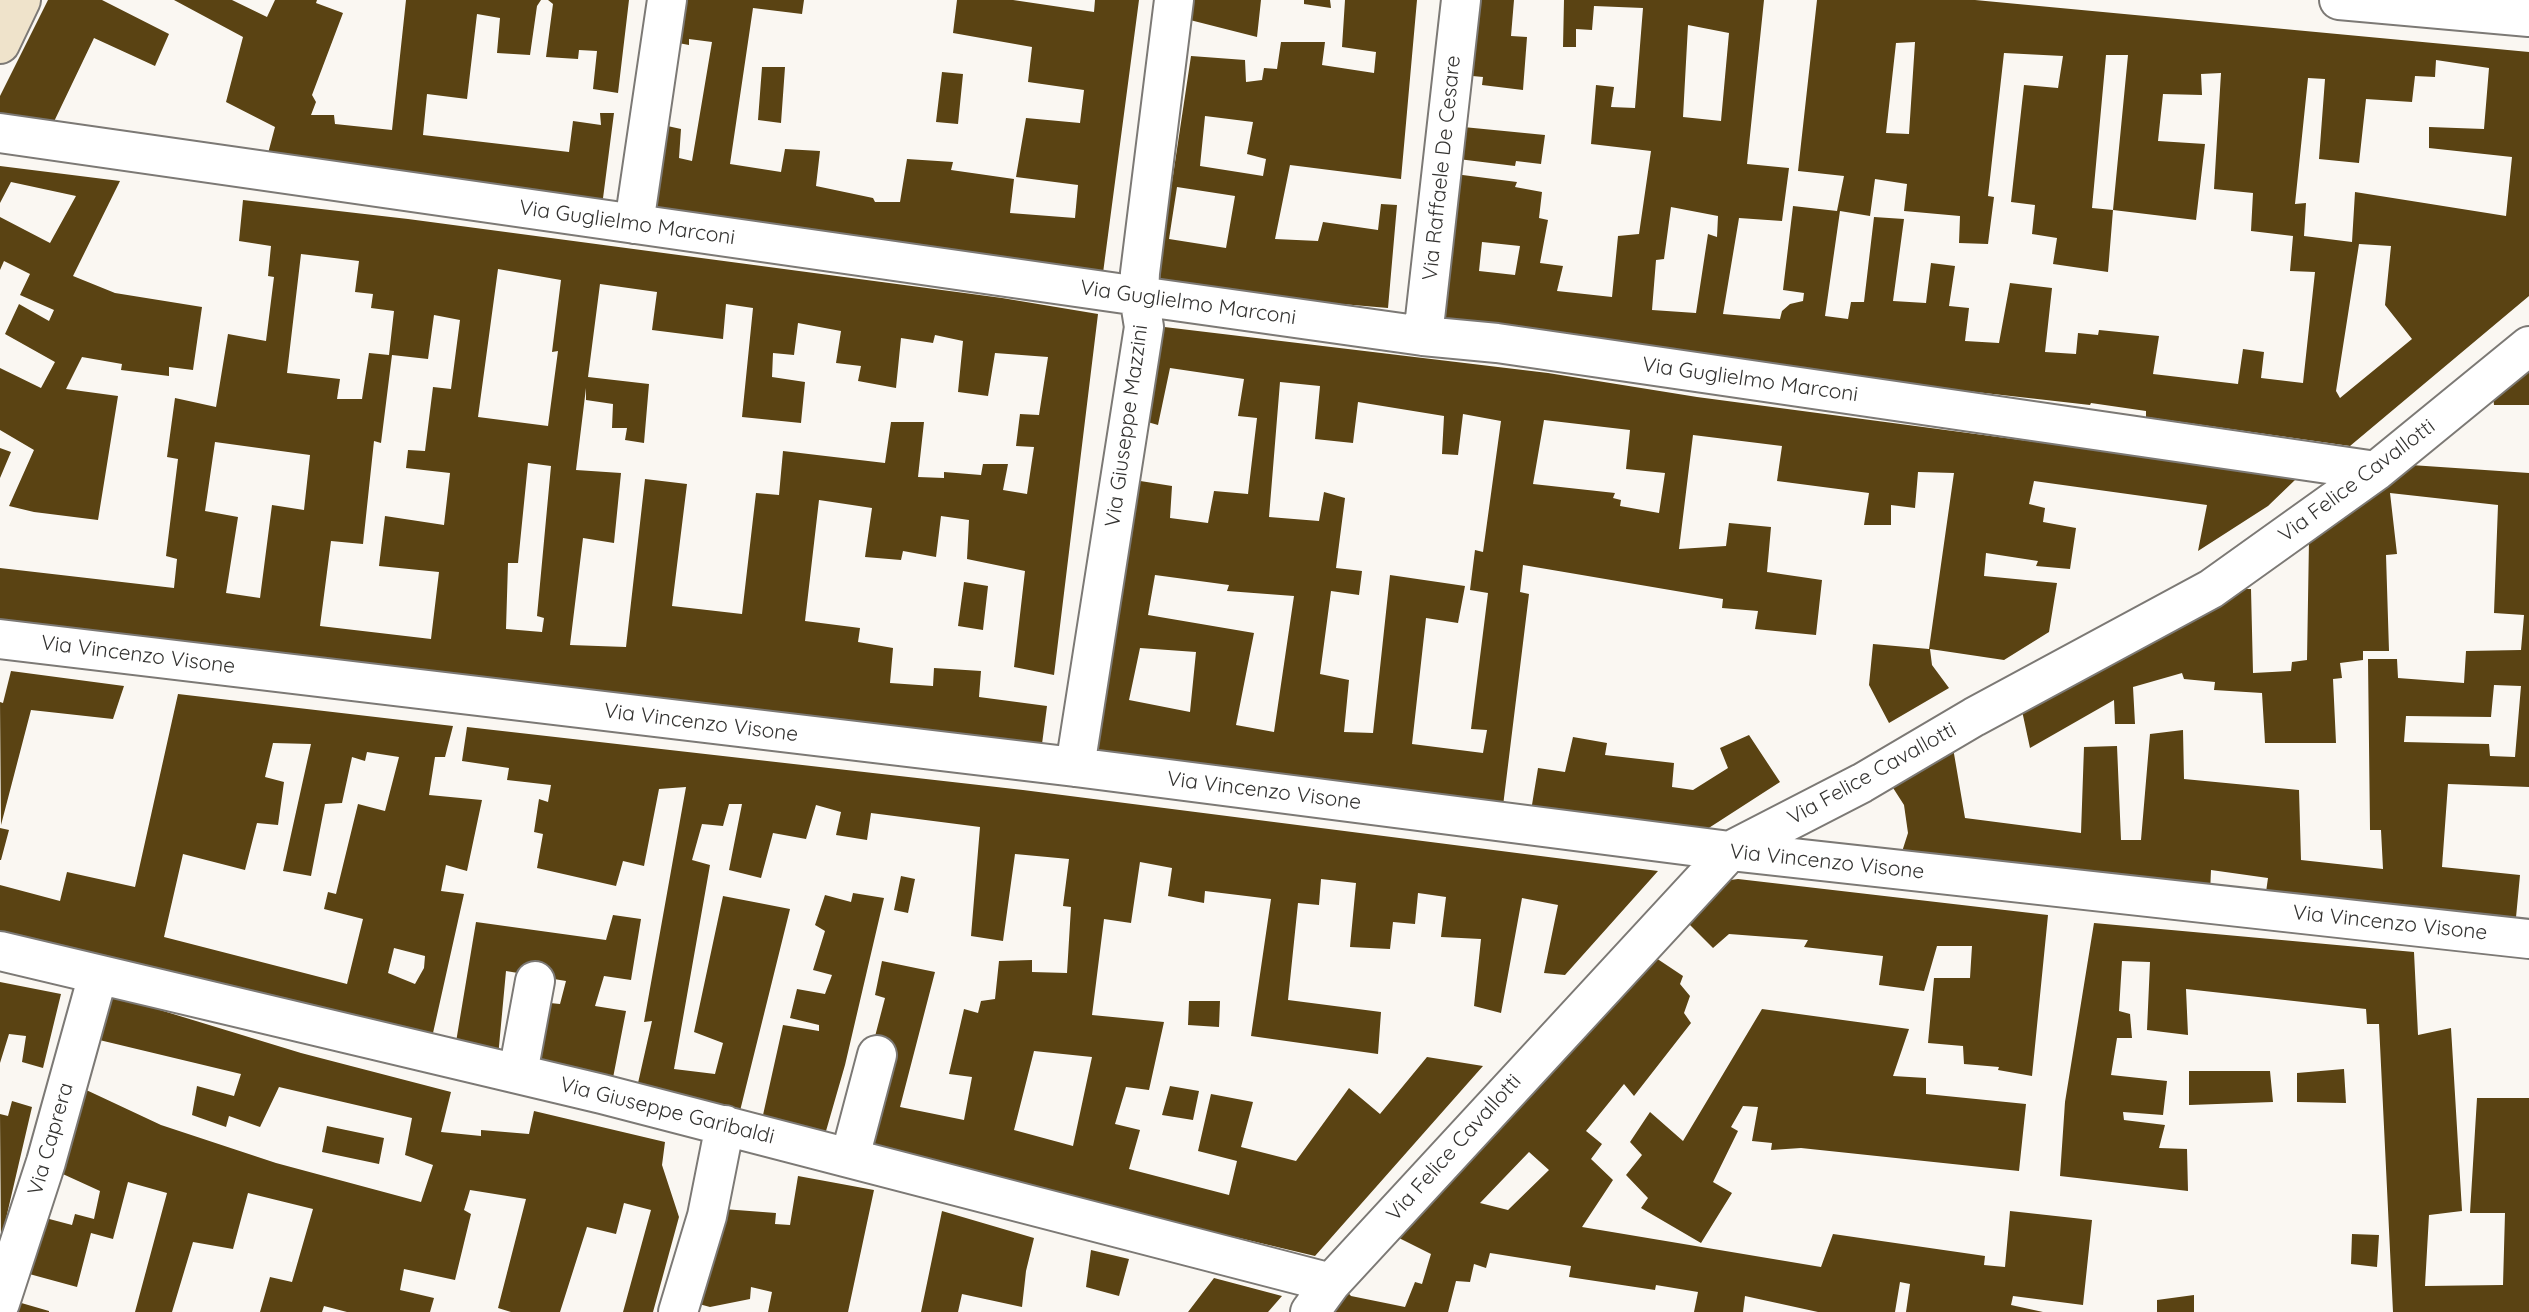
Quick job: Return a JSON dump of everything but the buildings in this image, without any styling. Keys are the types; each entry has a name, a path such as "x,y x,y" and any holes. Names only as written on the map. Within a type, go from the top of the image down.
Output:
{"main road":[{"path":"0,44 21,0"}],"street":[{"path":"634,224 667,0"},
{"name":"Via Giuseppe Mazzini","path":"1075,767 1144,327 1139,296 1174,0"},
{"name":"Via Raffaele De Cesare","path":"1423,336 1461,0"},
{"path":"2339,0 2529,17"},
{"name":"Via Guglielmo Marconi","path":"0,133 1423,336 1511,345 2376,471"},
{"name":"Via Felice Cavallotti","path":"1320,1297 1730,851 1862,783 1974,717 2211,589 2376,471 2529,346"},
{"name":"Via Vincenzo Visone","path":"0,639 1075,767 1730,851 2529,939"},
{"name":"Via Giuseppe Garibaldi","path":"0,951 518,1073 850,1157 1320,1297"},
{"name":"Via Caprera","path":"0,1303 46,1162 98,975"},
{"path":"518,1073 535,981"},
{"path":"850,1157 877,1055"},
{"path":"678,1312 707,1216 725,1125"}]}
